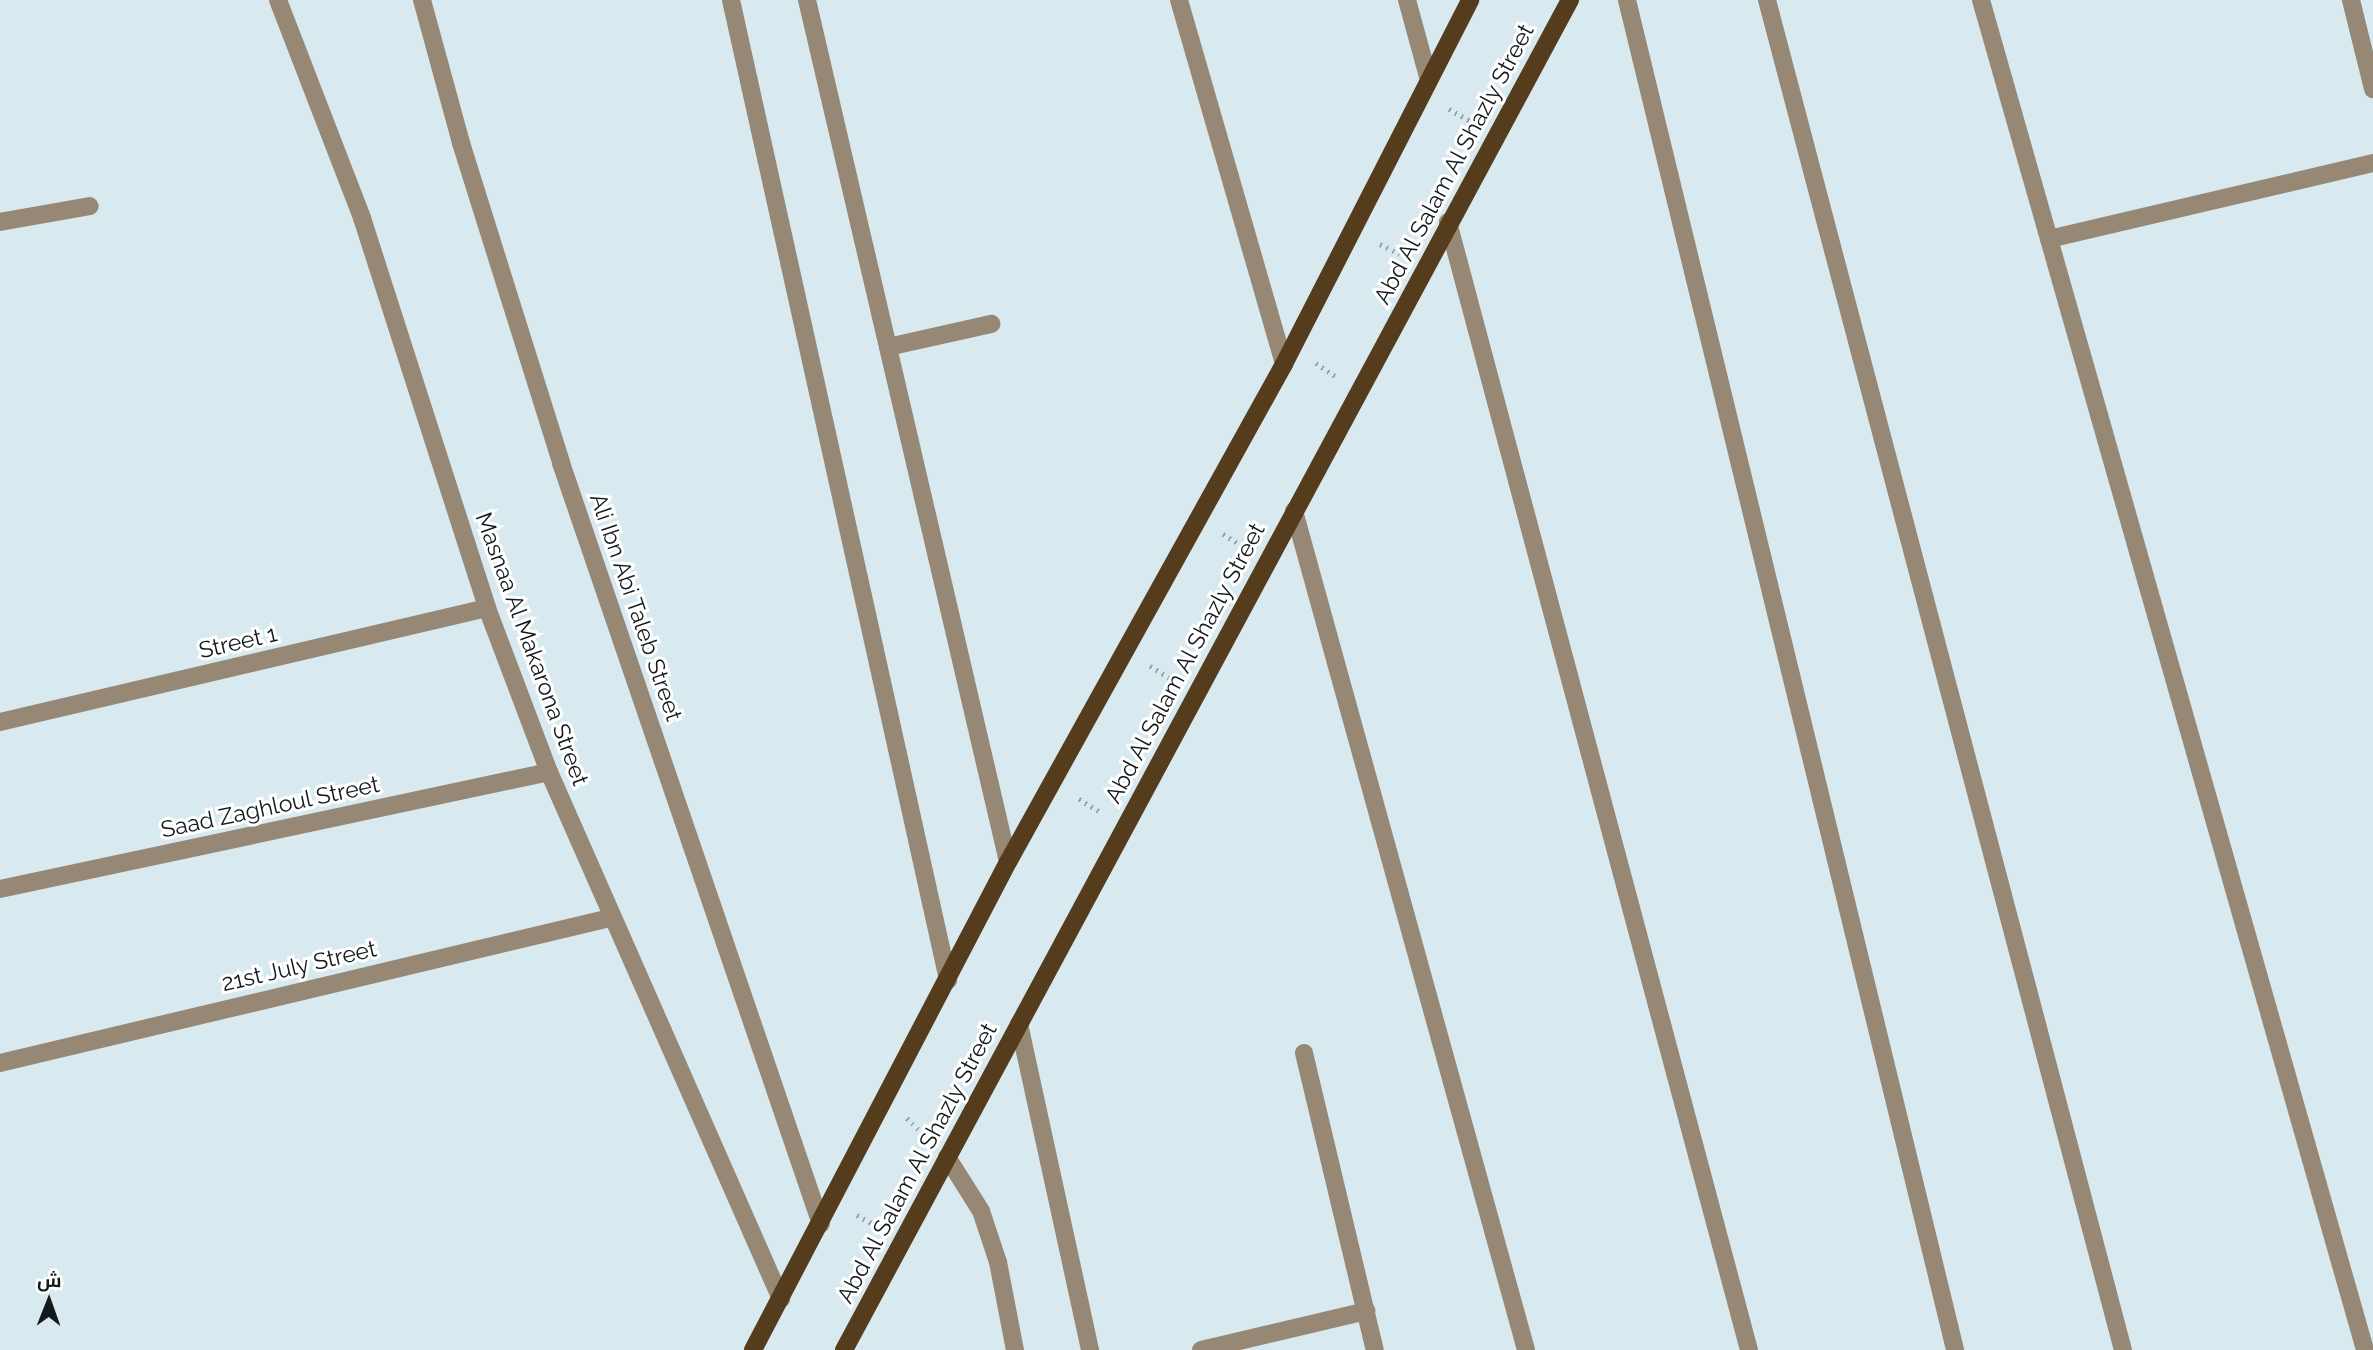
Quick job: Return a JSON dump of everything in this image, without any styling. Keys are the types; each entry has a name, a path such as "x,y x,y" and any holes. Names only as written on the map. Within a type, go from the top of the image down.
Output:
{"main road":[{"path":"753,1350 1122,650 1284,364 1428,76 1470,0"},
{"name":"Abd Al Salam Al Shazly Street","path":"844,1350 1359,393 1495,134 1570,0"}],"street":[{"name":"Masnaa Al Makarona Street","path":"278,0 366,230 487,608 549,772 610,918 781,1299"},
{"name":"Ali Ibn Abi Taleb Street","path":"422,0 465,157 557,450 821,1224"},
{"path":"731,0 948,980"},
{"path":"807,0 1008,862"},
{"path":"1179,0 1284,364"},
{"path":"1407,0 1428,76"},
{"path":"1628,0 1955,1350"},
{"path":"1767,0 2123,1350"},
{"path":"1981,0 2365,1350"},
{"path":"2351,0 2373,89"},
{"path":"2049,239 2373,163"},
{"path":"0,222 90,206"},
{"path":"1448,222 1749,1350"},
{"path":"888,347 991,324"},
{"path":"1294,511 1526,1350"},
{"name":"Street 1","path":"0,722 487,608"},
{"name":"Saad Zaghloul Street","path":"0,889 549,772"},
{"name":"21st July Street","path":"0,1062 610,918"},
{"path":"1020,1024 1090,1350"},
{"path":"1304,1052 1375,1350"},
{"path":"947,1157 981,1211 998,1262 1015,1350"},
{"path":"1200,1350 1366,1311"}],"path":[{"path":"1421,94 1495,134"},
{"path":"1351,229 1426,267"},
{"path":"1293,346 1359,393"},
{"path":"1196,516 1267,562"},
{"path":"1122,650 1196,693"},
{"path":"1051,782 1125,827"},
{"path":"886,1098 947,1157"},
{"path":"832,1202 902,1240"}]}
